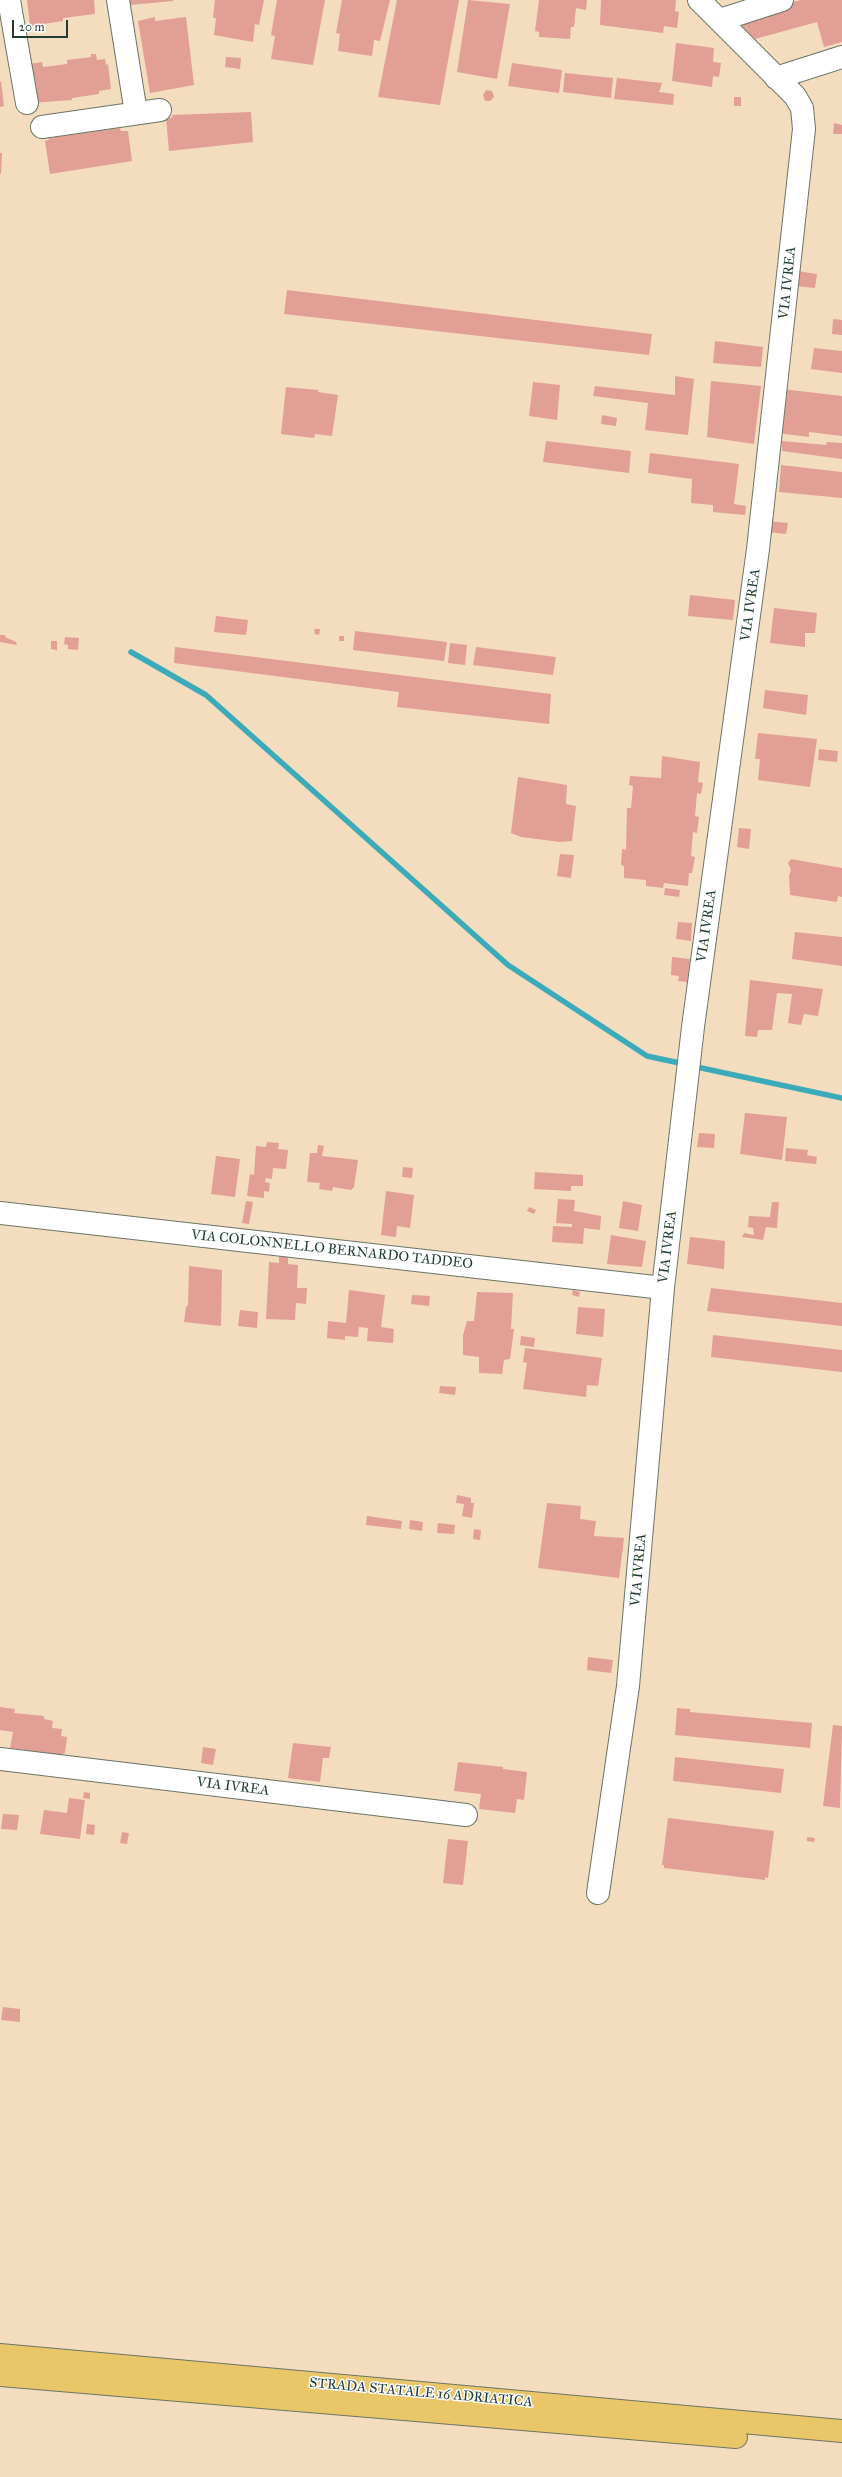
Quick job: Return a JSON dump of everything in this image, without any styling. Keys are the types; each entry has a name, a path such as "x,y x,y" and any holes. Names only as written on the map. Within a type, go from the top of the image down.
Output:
{"highway":[{"name":"STRADA STATALE 16 ADRIATICA","path":"0,2355 842,2431"},
{"name":"STRADA STATALE 16 ADRIATICA","path":"0,2375 842,2447"}],"street":[{"path":"9,0 27,103"},
{"path":"118,0 136,113"},
{"name":"VIA IVREA","path":"598,1893 628,1686 663,1288 694,1027 758,549 804,129 802,108 795,96 699,0"},
{"path":"720,20 782,0"},
{"path":"776,78 842,57"},
{"path":"42,127 160,110"},
{"name":"VIA COLONNELLO BERNARDO TADDEO","path":"0,1213 663,1288"},
{"name":"VIA IVREA","path":"0,1759 466,1816"}],"building":[{"path":"27,0 94,0 95,14 63,18 63,21 30,26"},
{"path":"129,0 173,0 173,1 130,5"},
{"path":"215,0 264,0 259,25 255,24 253,42 214,35 216,18 213,18"},
{"path":"277,0 325,0 313,65 271,59 275,36 271,35"},
{"path":"342,0 390,0 380,41 374,40 372,56 338,51 340,34 336,33"},
{"path":"397,0 459,0 440,105 378,97"},
{"path":"468,0 510,4 497,79 457,72"},
{"path":"539,0 587,0 586,10 576,8 574,27 571,27 570,39 539,37 539,32 535,31"},
{"path":"601,0 676,0 675,11 679,12 677,28 664,26 663,33 600,25"},
{"path":"801,0 842,0 842,42 824,47 817,22 755,39 736,20 737,16"},
{"path":"155,17 155,21 186,17 194,85 150,93 138,21"},
{"path":"676,43 714,48 713,62 721,63 719,77 713,76 712,87 672,81"},
{"path":"91,54 96,54 97,60 105,59 106,65 108,64 111,89 99,91 99,94 72,98 72,100 31,103 23,65 42,62 43,67 67,64 67,60 91,57"},
{"path":"226,57 241,58 240,69 225,67"},
{"path":"512,63 562,70 559,93 508,86"},
{"path":"565,73 613,78 611,98 563,92"},
{"path":"617,78 662,83 659,92 674,94 673,105 614,99"},
{"path":"1,81 4,106 0,107 0,82"},
{"path":"486,90 492,91 494,97 490,101 485,101 483,95"},
{"path":"734,97 741,97 741,106 734,106"},
{"path":"251,112 253,142 169,151 166,118 172,118 172,115"},
{"path":"834,123 842,125 842,134 833,134"},
{"path":"120,128 121,131 128,131 132,161 50,174 45,141 49,140 49,138"},
{"path":"0,153 2,153 1,174 0,174"},
{"path":"797,271 817,274 815,288 795,286"},
{"path":"287,290 652,334 649,355 284,314"},
{"path":"833,319 842,320 842,335 832,334"},
{"path":"715,341 763,347 761,367 713,363"},
{"path":"814,348 842,351 842,373 811,369"},
{"path":"675,376 694,379 688,435 645,430 648,403 593,396 595,386 675,395"},
{"path":"711,381 761,386 754,444 707,437"},
{"path":"533,382 560,385 557,420 529,416"},
{"path":"286,387 318,390 318,392 338,395 332,436 315,434 314,438 281,434"},
{"path":"782,389 842,396 842,436 809,432 809,437 777,433"},
{"path":"602,415 617,418 616,426 601,424"},
{"path":"546,441 631,451 629,473 543,462"},
{"path":"782,441 826,445 827,442 842,443 842,459 782,451"},
{"path":"650,453 739,464 734,504 746,506 745,515 713,512 713,505 691,503 692,479 648,473"},
{"path":"781,465 842,472 842,498 779,492"},
{"path":"768,521 788,523 786,534 767,532"},
{"path":"690,595 735,600 733,620 688,616"},
{"path":"774,608 817,613 815,633 805,633 805,647 770,643"},
{"path":"216,616 248,620 246,635 214,632"},
{"path":"314,629 320,629 319,635 315,634"},
{"path":"355,631 447,642 444,661 353,650"},
{"path":"0,635 5,635 5,637 16,642 17,645 0,642"},
{"path":"339,636 344,636 344,641 339,641"},
{"path":"65,637 79,638 78,650 68,649 68,645 64,644"},
{"path":"51,641 57,641 57,650 51,649"},
{"path":"450,643 467,645 465,665 448,663"},
{"path":"175,647 551,694 549,724 397,707 399,692 174,663"},
{"path":"476,647 556,657 553,675 473,665"},
{"path":"765,690 808,695 806,715 763,708"},
{"path":"758,733 817,739 810,787 758,780 760,759 755,759"},
{"path":"819,749 838,751 837,762 818,760"},
{"path":"662,756 700,762 698,782 703,783 701,794 697,793 695,816 699,817 697,833 693,832 691,856 695,857 692,873 689,873 688,886 664,883 663,888 646,886 646,880 624,878 624,866 621,865 622,849 626,850 627,808 631,808 633,786 629,785 630,776 661,778"},
{"path":"518,777 567,785 566,804 576,806 572,841 560,842 521,837 511,833"},
{"path":"739,828 751,829 749,849 737,847"},
{"path":"560,854 574,855 571,878 557,876"},
{"path":"791,859 842,868 842,897 838,896 837,902 790,895 789,876 791,870 788,863"},
{"path":"665,888 680,890 679,897 664,895"},
{"path":"678,922 692,923 691,941 676,939"},
{"path":"795,932 842,937 842,966 792,959"},
{"path":"672,957 690,959 687,982 678,981 679,976 671,975"},
{"path":"750,980 823,989 818,1016 804,1014 801,1025 788,1023 792,994 777,993 772,1030 758,1030 757,1037 745,1036"},
{"path":"745,1113 787,1117 782,1160 740,1154"},
{"path":"699,1133 715,1134 714,1148 697,1147"},
{"path":"267,1142 279,1143 278,1149 288,1150 286,1169 273,1168 272,1179 266,1178 265,1182 270,1183 269,1192 264,1191 264,1198 247,1196 250,1174 254,1175 256,1146 266,1147"},
{"path":"318,1145 324,1146 322,1156 358,1160 354,1187 351,1190 333,1187 332,1191 319,1189 320,1183 307,1182 310,1153 317,1153"},
{"path":"786,1148 808,1150 807,1155 817,1157 816,1164 785,1161"},
{"path":"216,1156 240,1159 235,1197 211,1194"},
{"path":"403,1167 413,1168 412,1178 402,1177"},
{"path":"535,1172 583,1175 583,1186 571,1186 571,1191 534,1189"},
{"path":"386,1191 414,1195 410,1228 397,1226 396,1237 381,1235"},
{"path":"558,1199 575,1200 574,1211 601,1216 600,1230 584,1228 583,1244 552,1242 553,1226 572,1227 572,1224 556,1223"},
{"path":"246,1201 253,1202 249,1224 242,1223"},
{"path":"623,1201 642,1205 638,1231 619,1228"},
{"path":"772,1202 779,1202 777,1228 766,1227 763,1240 742,1237 744,1233 754,1235 753,1228 748,1227 749,1216 770,1217"},
{"path":"529,1207 536,1210 534,1214 527,1211"},
{"path":"611,1235 646,1241 642,1267 607,1264"},
{"path":"690,1237 725,1241 724,1269 687,1264"},
{"path":"279,1253 288,1254 288,1264 298,1265 297,1288 307,1288 306,1304 296,1303 295,1320 266,1319 269,1262 279,1263"},
{"path":"189,1266 222,1270 221,1326 184,1322 186,1307 188,1305"},
{"path":"711,1288 842,1303 842,1326 707,1311"},
{"path":"349,1290 385,1295 381,1327 394,1329 393,1343 367,1341 368,1328 359,1327 358,1337 345,1336 345,1340 327,1338 328,1321 346,1323"},
{"path":"573,1290 580,1292 579,1297 572,1295"},
{"path":"477,1292 513,1293 511,1329 514,1329 510,1359 504,1360 502,1374 479,1373 479,1357 463,1355 463,1335 467,1321 474,1321"},
{"path":"412,1295 430,1296 429,1306 411,1304"},
{"path":"578,1307 605,1309 603,1337 576,1334"},
{"path":"240,1310 258,1312 257,1328 238,1326"},
{"path":"713,1335 842,1350 842,1372 711,1357"},
{"path":"521,1336 535,1338 534,1347 520,1345"},
{"path":"525,1348 602,1358 598,1386 587,1385 586,1397 523,1389 527,1363 523,1362"},
{"path":"440,1386 456,1387 455,1395 439,1393"},
{"path":"457,1495 471,1498 471,1503 474,1503 472,1518 462,1516 464,1504 456,1503"},
{"path":"547,1503 581,1506 580,1519 596,1521 594,1536 624,1538 619,1578 538,1568"},
{"path":"367,1516 402,1521 401,1529 366,1525"},
{"path":"410,1520 423,1522 422,1531 409,1529"},
{"path":"438,1523 455,1525 454,1534 437,1533"},
{"path":"474,1529 481,1530 480,1540 473,1539"},
{"path":"588,1657 613,1660 611,1673 587,1670"},
{"path":"0,1707 15,1709 14,1713 44,1716 44,1719 53,1721 52,1728 62,1729 61,1736 67,1737 65,1753 61,1755 10,1748 13,1732 0,1730"},
{"path":"677,1708 690,1709 690,1712 812,1723 810,1748 675,1735"},
{"path":"833,1725 842,1726 840,1808 823,1806"},
{"path":"293,1743 331,1747 329,1758 323,1758 320,1782 288,1778"},
{"path":"203,1747 216,1749 213,1765 201,1763"},
{"path":"675,1757 784,1769 781,1793 673,1781"},
{"path":"458,1762 503,1767 503,1769 527,1772 524,1800 517,1799 515,1813 479,1809 481,1794 454,1791"},
{"path":"84,1792 90,1793 90,1799 83,1798"},
{"path":"69,1798 85,1800 80,1839 40,1834 44,1810 67,1813"},
{"path":"3,1814 19,1815 17,1830 1,1829"},
{"path":"668,1818 774,1831 768,1878 765,1877 765,1880 664,1868 664,1865 662,1865"},
{"path":"87,1824 95,1825 94,1835 86,1834"},
{"path":"122,1832 129,1833 127,1844 120,1843"},
{"path":"807,1837 815,1838 814,1842 807,1841"},
{"path":"448,1839 468,1841 463,1885 443,1883"},
{"path":"3,2007 20,2009 20,2022 1,2020"}],"waterway":[{"path":"131,652 206,695 508,965 647,1056 684,1064"},
{"path":"692,1066 842,1098"}]}
